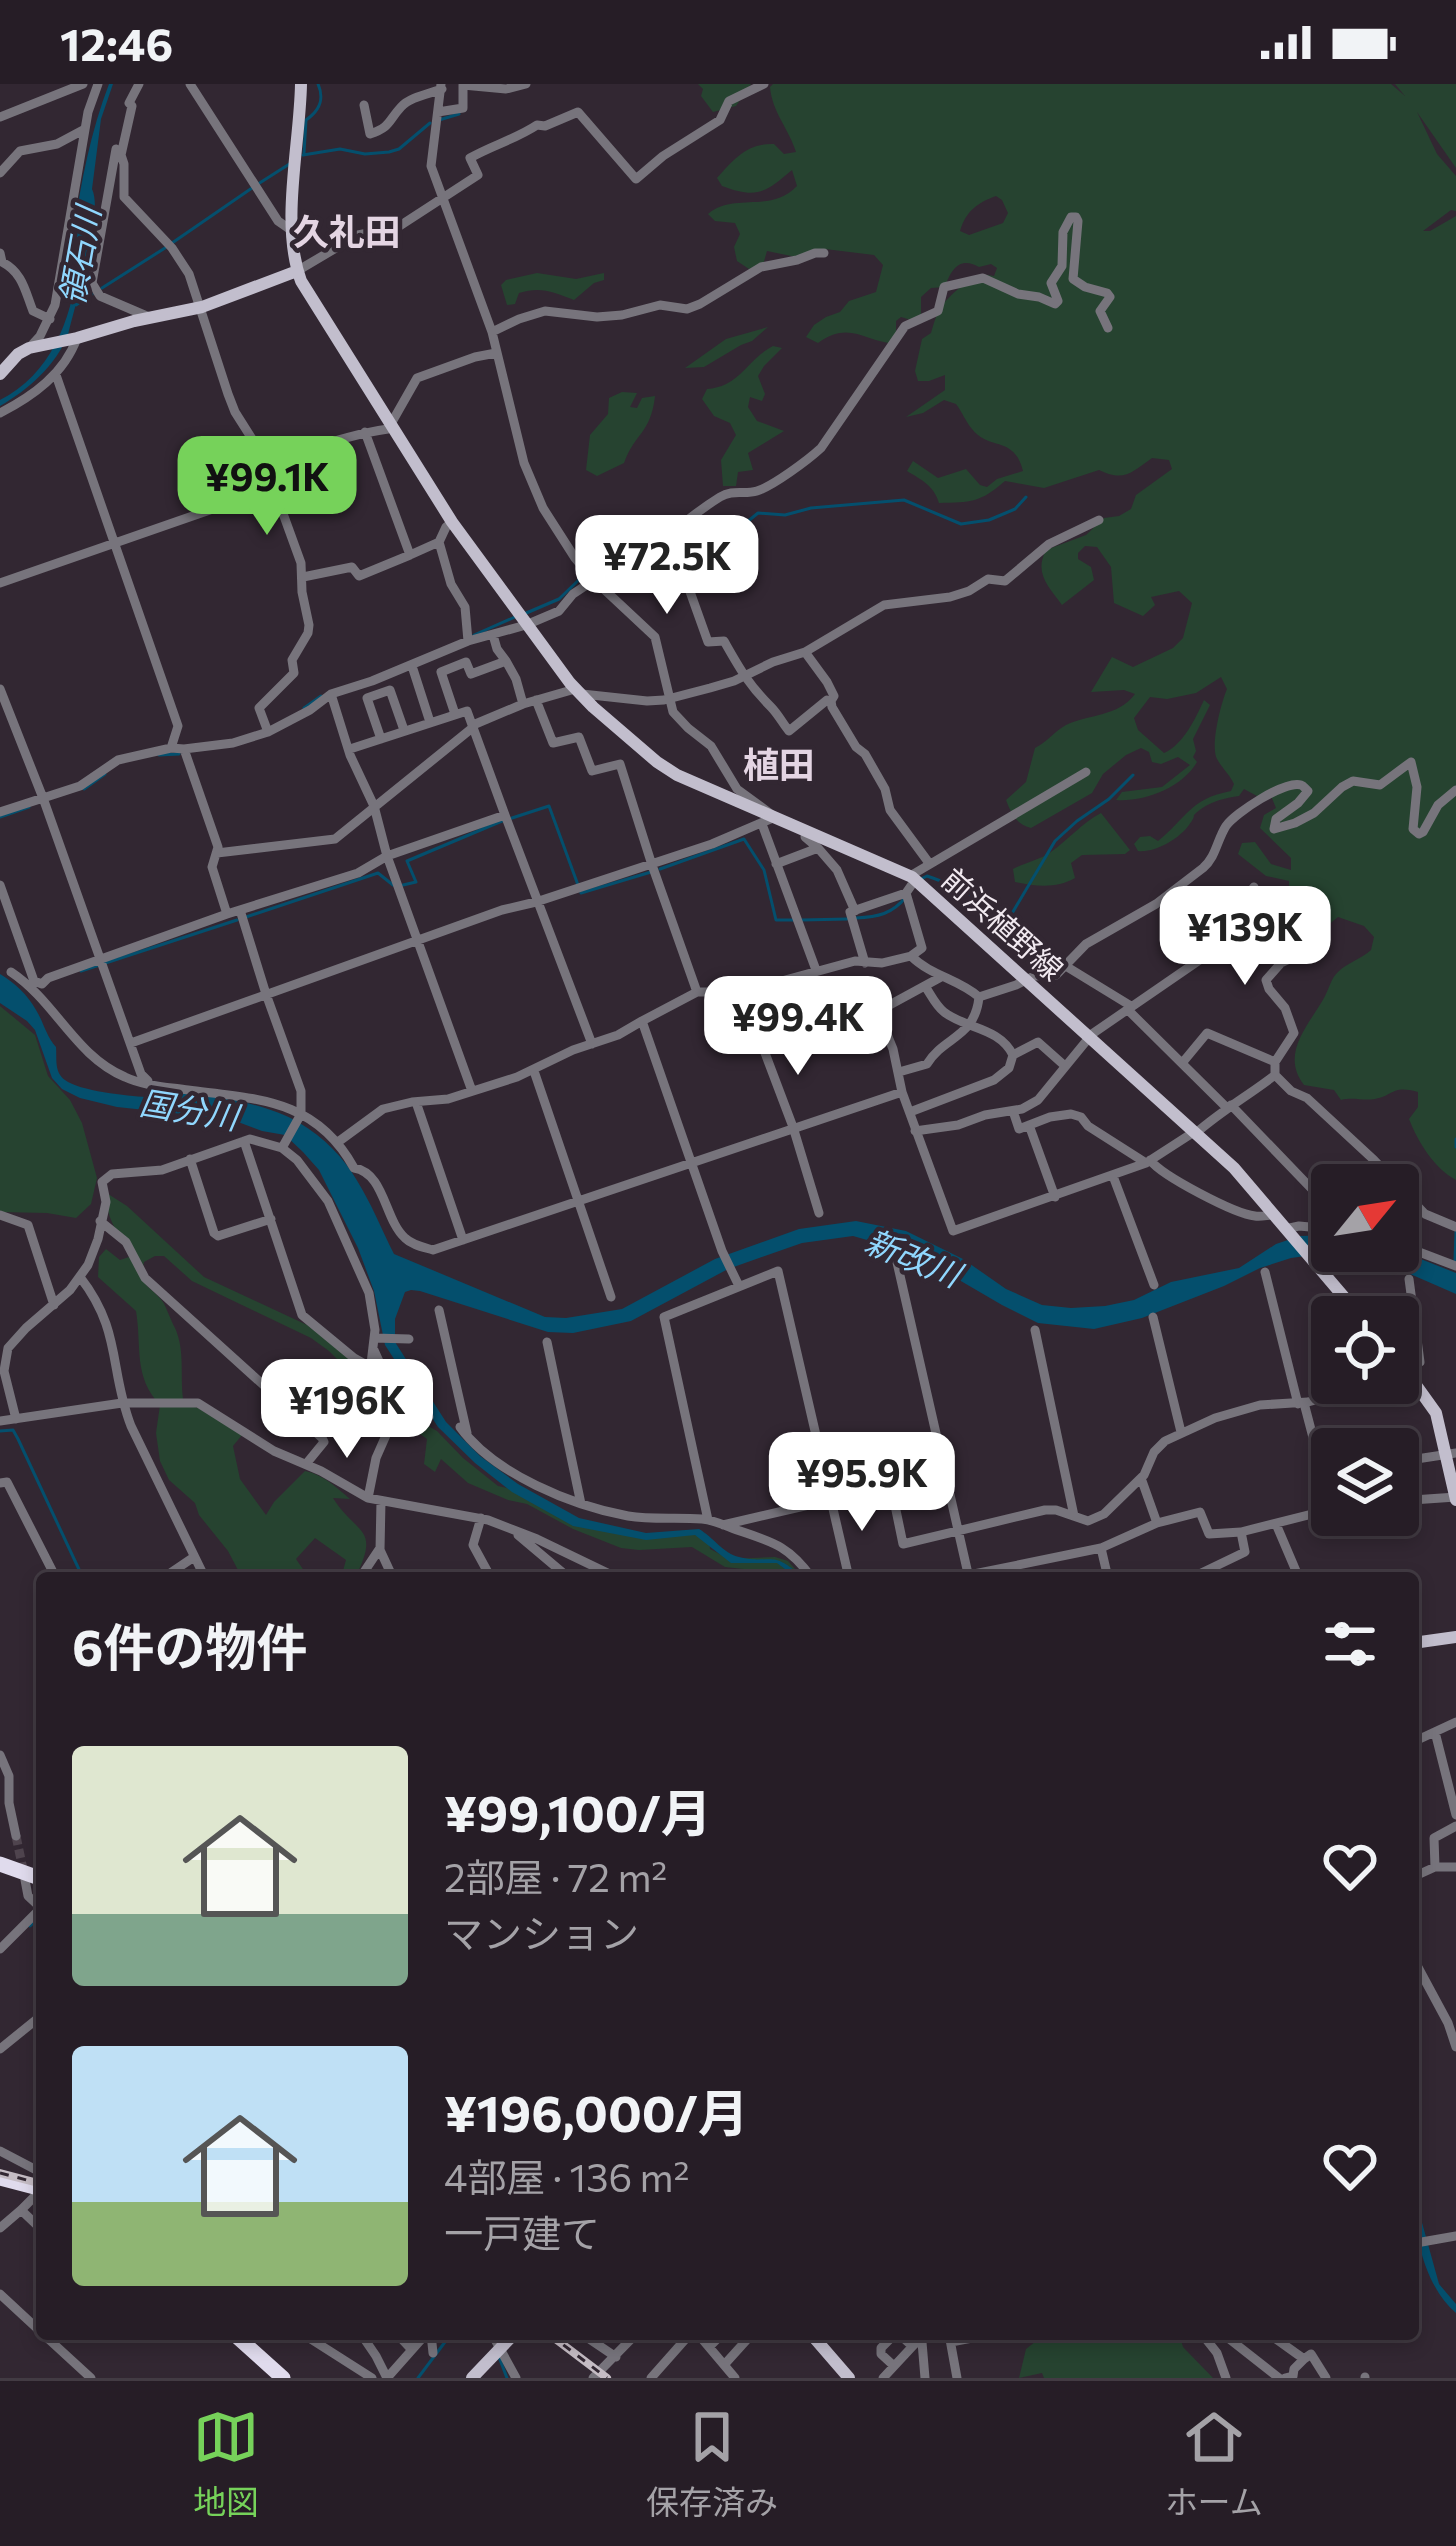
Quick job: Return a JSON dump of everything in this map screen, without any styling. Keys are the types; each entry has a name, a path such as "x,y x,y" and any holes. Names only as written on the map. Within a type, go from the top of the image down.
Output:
{"highway":[{"path":"0,1861 36,1877"},
{"path":"0,2178 36,2187"},
{"path":"241,2340 283,2378"}],"main road":[{"name":"前浜植野線","path":"301,84 291,230 297,271 452,522 577,692 677,775 768,820 806,830 912,878 1234,1168 1343,1296"},
{"path":"0,374 18,354 32,348 202,307 297,271"},
{"path":"1419,1391 1436,1413 1451,1454 1456,1498"},
{"path":"1419,1642 1456,1637"},
{"path":"472,2378 508,2340"},
{"path":"816,2340 849,2378"}],"street":[{"path":"0,117 83,84"},
{"path":"32,348 55,305 85,129 98,84"},
{"path":"140,84 122,120 92,283 100,296 152,317"},
{"path":"190,84 278,221 291,230"},
{"path":"437,112 463,109 463,85 506,89 526,84"},
{"path":"297,271 358,235 398,227 478,175 470,158 537,125 578,112 636,179 720,120 728,101 764,84"},
{"path":"441,87 430,158 492,332 532,483 562,539 593,579 655,637 678,720 711,746 737,789 768,820 776,864 816,970"},
{"path":"364,105 370,134 374,134 394,120 405,103 441,87"},
{"path":"129,103 121,155 124,197 180,258 202,307 228,394 264,462 302,563 308,633 292,660 294,673 259,709 268,732"},
{"path":"0,173 20,151 57,144 85,129"},
{"path":"630,570 718,498 731,492 755,492 821,448 904,326 938,311 944,287 983,278 1055,304 1052,283 1062,262 1064,227 1072,218 1078,221 1073,279 1110,297 1100,311 1108,328"},
{"path":"0,253 2,262 22,280 33,311 50,319"},
{"path":"492,332 545,311 597,317 660,305 687,309 761,266 824,253"},
{"path":"0,413 56,375 75,338"},
{"path":"264,462 388,429 417,378 496,353"},
{"path":"56,375 178,726 171,748"},
{"path":"364,432 410,555"},
{"path":"0,583 273,488"},
{"path":"217,853 335,838 473,725 523,704 577,692 647,701 670,699 734,681 805,652 893,602 950,597 988,579 1005,581 1049,544 1100,520"},
{"path":"303,577 352,567 359,576 439,542 452,522"},
{"path":"439,542 451,584 465,608 468,641"},
{"path":"0,812 88,782 118,760 171,748 233,743 268,732 331,694 559,611 593,579 666,565 680,572 688,586 708,642 724,641 742,676 789,731 831,701"},
{"path":"493,635 523,704"},
{"path":"805,652 827,682 834,696 831,701"},
{"path":"455,714 441,672 466,662 471,674 506,661"},
{"path":"412,666 430,722"},
{"path":"0,688 141,1074 153,1085"},
{"path":"381,739 367,698 390,690 404,730"},
{"path":"331,694 472,1091"},
{"path":"536,700 553,743 579,737 592,771 620,764 698,992"},
{"path":"831,701 885,789 890,810 929,863"},
{"path":"350,749 467,711 592,1044"},
{"path":"184,749 218,847 212,867 227,914"},
{"path":"979,997 1034,976 1056,975 1086,944 1156,904 1210,862 1223,831 1237,814 1280,790 1296,784 1308,791 1276,819 1274,829 1314,813 1353,781 1380,784 1411,762 1418,787 1413,829 1419,834 1444,797 1456,790"},
{"path":"338,1142 382,1109 448,1100 534,1071 618,1035 698,992 742,992 855,961 882,963 911,956 922,949 906,893 912,878 929,863 1086,772"},
{"path":"0,885 34,981 42,984 227,914 358,873 387,856 505,815"},
{"path":"131,1043 502,910 652,865 768,820"},
{"path":"806,830 805,837 837,870 855,911"},
{"path":"776,864 818,848"},
{"path":"1181,885 1222,930"},
{"path":"915,1131 1022,1109 1038,1100 1090,1036 1201,959 1254,887"},
{"path":"865,963 850,912 906,893"},
{"path":"240,910 301,1090 302,1113 282,1148"},
{"path":"911,956 979,997"},
{"path":"1296,956 1266,980 1285,1008 1294,1033 1275,1062 1275,1075 1291,1091 1307,1098 1425,1214 1456,1227"},
{"path":"1064,965 1129,1007 1311,1189"},
{"path":"10,972 38,993 86,1052 127,1078 273,1103 302,1113 338,1142 354,1168 364,1169 375,1182 402,1236 433,1250 902,1092"},
{"path":"761,1045 873,1014 941,977"},
{"path":"774,983 787,1037"},
{"path":"925,986 941,1010 1007,1043 1013,1055"},
{"path":"742,992 793,1127 819,1213"},
{"path":"899,1072 927,1064 932,1055 966,1031 979,997"},
{"path":"779,1010 807,1004 828,1013 859,1016"},
{"path":"873,1014 884,1028 915,1131 953,1231 1148,1162 1275,1075"},
{"path":"642,1021 722,1251 739,1286"},
{"path":"1183,1062 1207,1033 1275,1062"},
{"path":"910,1112 994,1080 1009,1067 1013,1055 1038,1042 1065,1066"},
{"path":"534,1071 611,1297"},
{"path":"416,1102 463,1240"},
{"path":"1012,1111 1019,1129 1050,1117 1081,1117 1174,1181 1253,1216 1274,1215"},
{"path":"1029,1126 1055,1197"},
{"path":"16,1418 3,1381 8,1348 80,1277 94,1252 106,1202 104,1178 162,1170 250,1139 282,1148 304,1166 328,1201 369,1293 375,1317 370,1367 391,1424 376,1459 368,1498"},
{"path":"244,1141 302,1315 370,1367"},
{"path":"190,1159 218,1236 271,1219"},
{"path":"1113,1176 1154,1285"},
{"path":"0,1215 28,1226 54,1305"},
{"path":"100,1221 126,1243 145,1278 322,1438 324,1442 307,1464"},
{"path":"1287,1231 1311,1227"},
{"path":"1419,1252 1456,1266"},
{"path":"896,1258 968,1572"},
{"path":"708,1520 664,1317 778,1270 848,1572"},
{"path":"1265,1272 1311,1433"},
{"path":"80,1277 111,1332 122,1403 202,1572"},
{"path":"1408,1279 1410,1296"},
{"path":"439,1310 469,1438"},
{"path":"1153,1318 1181,1432"},
{"path":"1035,1330 1074,1516"},
{"path":"374,1341 409,1339"},
{"path":"374,1341 383,1370 429,1417"},
{"path":"547,1342 581,1504"},
{"path":"723,1525 891,1486 903,1544 1045,1510 1088,1520 1104,1514 1148,1471 1154,1452 1181,1432 1241,1409 1311,1401"},
{"path":"0,1421 122,1403 198,1403 274,1451 368,1498 481,1518 605,1572"},
{"path":"460,1427 529,1481 581,1504 652,1519 708,1520 783,1546 808,1572"},
{"path":"1419,1458 1451,1454"},
{"path":"1142,1478 1156,1523"},
{"path":"0,1483 7,1482 53,1572"},
{"path":"1419,1500 1456,1498"},
{"path":"381,1501 380,1548 390,1572"},
{"path":"988,1572 1101,1548 1156,1523 1200,1512 1209,1534 1240,1532 1311,1515"},
{"path":"481,1518 473,1545 488,1572"},
{"path":"1276,1524 1296,1572"},
{"path":"502,1525 562,1572"},
{"path":"1203,1572 1245,1552 1240,1532"},
{"path":"364,1572 380,1548"},
{"path":"1101,1548 1107,1572"},
{"path":"172,1572 194,1557"},
{"path":"1419,1739 1456,1722"},
{"path":"1435,1732 1456,1815"},
{"path":"0,1755 9,1776 8,1803 16,1836"},
{"path":"1435,1867 1433,1838 1456,1826"},
{"path":"1419,1874 1435,1867 1456,1867"},
{"path":"36,1877 28,1896 36,1903"},
{"path":"0,1949 36,1914"},
{"path":"1419,1969 1456,2047"},
{"path":"0,2049 36,2020"},
{"path":"0,2151 36,2170"},
{"path":"0,2228 36,2195"},
{"path":"22,2210 36,2224"},
{"path":"1421,2242 1456,2236"},
{"path":"0,2294 36,2327"},
{"path":"50,2340 91,2378"},
{"path":"312,2340 372,2378"},
{"path":"365,2340 387,2378 419,2340"},
{"path":"403,2340 411,2349"},
{"path":"426,2340 433,2353"},
{"path":"495,2340 516,2378"},
{"path":"593,2340 616,2357"},
{"path":"599,2374 631,2340"},
{"path":"651,2378 693,2340"},
{"path":"703,2340 735,2378"},
{"path":"709,2347 716,2340"},
{"path":"724,2365 747,2340"},
{"path":"889,2340 881,2354 894,2366"},
{"path":"883,2378 918,2340"},
{"path":"921,2340 925,2378"},
{"path":"950,2340 958,2378"},
{"path":"1206,2340 1226,2378"},
{"path":"1216,2353 1223,2340"},
{"path":"1231,2340 1288,2378 1311,2354 1326,2378"},
{"path":"1277,2340 1304,2360"},
{"path":"599,2374 618,2378"}],"green space":[{"path":"698,84 751,84 736,106 713,112"},
{"path":"1391,84 1405,96 1395,84 1456,84 1456,168 1417,112 1437,154 1456,176 1456,211 1423,231 1456,216 1456,1180 1434,1161 1409,1119 1418,1107 1418,1092 1398,1090 1375,1099 1341,1100 1334,1090 1304,1085 1297,1074 1299,1040 1334,977 1371,950 1374,937 1364,926 1338,917 1327,926 1329,942 1315,946 1281,921 1289,902 1289,881 1266,876 1238,854 1242,843 1255,842 1271,864 1291,870 1291,858 1260,828 1264,815 1276,808 1271,796 1244,789 1239,796 1201,809 1166,844 1138,851 1134,844 1140,837 1158,841 1197,804 1231,791 1234,784 1215,753 1227,689 1221,677 1196,693 1150,697 1134,718 1138,730 1164,753 1183,737 1204,700 1210,705 1193,739 1197,762 1172,786 1138,799 1116,800 1122,792 1162,787 1190,765 1178,757 1161,764 1152,762 1149,752 1141,748 1103,774 1092,793 1031,828 1012,814 1006,800 1026,782 1035,748 1066,725 1112,711 1135,694 1091,692 1112,657 1133,667 1173,648 1183,638 1192,603 1179,591 1151,597 1155,605 1143,616 1114,603 1111,567 1097,547 1085,546 1078,553 1078,559 1091,567 1094,580 1062,605 1041,566 1046,550 1086,535 1104,518 1131,509 1136,495 1172,469 1169,460 1152,458 1121,475 1099,470 1044,488 1005,481 975,500 939,503 931,488 907,471 913,461 938,478 966,469 987,487 1023,471 1014,452 979,436 956,404 944,400 906,417 945,390 945,375 918,381 915,371 922,339 931,333 940,309 970,279 994,276 997,268 991,264 957,266 945,287 931,288 921,297 921,314 896,321 896,344 848,333 818,343 806,337 814,325 840,312 849,301 876,292 883,265 874,255 825,249 796,257 767,251 763,265 749,269 737,261 734,247 740,234 735,223 715,221 708,214 729,204 775,199 797,186 792,170 767,189 752,193 722,186 717,178 756,146 774,144 784,154 796,152 770,87","holes":["996,196 1008,213 1003,223 969,235 960,231 978,205"]},
{"path":"537,273 576,279 604,273 604,280 574,300 534,290 519,293 515,304 507,305 501,285"},
{"path":"768,327 704,367 685,368 726,339"},
{"path":"773,346 782,348 758,376 765,394 762,401 750,397 748,407 757,421 784,431 748,453 753,470 738,472 736,486 723,486 721,460 736,435 730,423 714,416 702,399 707,389 728,383"},
{"path":"622,392 637,393 630,407 637,408 642,398 655,396 653,408 624,463 597,476 586,470 590,435 608,414 609,398"},
{"path":"1101,813 1130,850 1082,855 1071,863 1075,878 1060,884 1015,882 1013,869 1047,855"},
{"path":"0,1006 35,1035 48,1076 70,1100 82,1123 97,1178 91,1204 76,1218 0,1212"},
{"path":"105,1192 127,1206 204,1277 307,1325 371,1373 401,1424 403,1412 437,1431 498,1486 520,1491 573,1522 616,1534 692,1534 709,1539 710,1549 729,1559 775,1557 788,1561 798,1572 725,1567 692,1547 621,1548 527,1504 468,1483 441,1459 435,1472 424,1464 427,1439 413,1429 402,1426 397,1430 389,1424 329,1351 192,1281 164,1256 155,1256 144,1262 143,1277 163,1302 178,1337 184,1404 242,1435 233,1446 240,1479 266,1515 305,1471 324,1478 350,1499 333,1498 366,1540 358,1572 343,1572 346,1560 315,1538 296,1559 305,1572 236,1572 195,1503 169,1480 160,1461 156,1433 160,1405 142,1372 136,1311 98,1277 99,1257 106,1249 120,1260 129,1257 110,1216"},
{"path":"1037,2340 1181,2340 1213,2378 1044,2378 1042,2373 1019,2378 1026,2349"}],"water":[{"name":"領石川","path":"109,84 113,84 101,119 92,189 92,238 68,335 40,376 0,406 0,400 45,361 64,326 77,267 74,231 80,194"},
{"name":"国分川","path":"0,974 32,1004 56,1047 58,1069 65,1080 128,1095 220,1097 298,1122 346,1164 394,1254 545,1317 622,1309 715,1259 799,1229 856,1221 906,1231 963,1259 1006,1289 1042,1305 1071,1308 1134,1300 1171,1282 1239,1268 1276,1244 1300,1236 1311,1236 1311,1255 1260,1268 1142,1318 1094,1329 1038,1323 930,1263 853,1236 802,1243 728,1269 631,1321 573,1333 548,1332 420,1291 405,1292 395,1319 395,1342 446,1422 480,1456 579,1518 646,1533 699,1529 734,1555 778,1560 796,1572 777,1563 731,1563 695,1535 646,1540 573,1526 512,1492 438,1427 385,1345 374,1291 358,1248 319,1170 303,1152 285,1135 230,1119 117,1107 80,1098 52,1078 35,1030 0,1003"},
{"path":"1419,1258 1456,1273 1456,1294 1406,1272 1419,1272"},
{"path":"1419,2212 1439,2284 1456,2304 1456,2313 1436,2288 1422,2256"}],"waterway":[{"path":"304,153 306,120 321,100 318,84"},
{"path":"439,120 459,114"},
{"path":"303,155 340,149 389,152 430,123"},
{"path":"258,184 291,163"},
{"path":"172,243 252,188"},
{"name":"領石川","path":"102,288 165,248"},
{"name":"領石川","path":"76,305 92,294"},
{"path":"641,564 707,525 714,524 730,536 758,513 785,515 811,508 904,500 961,524 989,520 1015,509 1026,497"},
{"path":"594,570 631,564"},
{"path":"524,614 559,599 585,574"},
{"path":"474,635 515,617"},
{"path":"304,708 321,696"},
{"path":"159,755 179,754"},
{"path":"84,789 105,774"},
{"path":"919,880 927,876 1011,915 1055,841 1133,775"},
{"path":"512,818 549,806 578,885"},
{"path":"0,817 29,807"},
{"path":"403,885 416,882 407,861 502,821"},
{"path":"660,869 744,839 764,870 776,920 793,920"},
{"path":"581,893 651,872"},
{"path":"246,917 378,873 393,885"},
{"path":"856,918 884,914 906,897"},
{"path":"802,920 847,919"},
{"path":"81,971 237,920"},
{"path":"1456,1139 1456,1147"},
{"path":"1455,1260 1456,1232"},
{"path":"0,1431 13,1430 80,1572"},
{"path":"30,1926 36,1920"},
{"path":"418,2378 446,2340"},
{"path":"499,2357 507,2378"}],"tunnel":[{"path":"16,1836 24,1874"}],"railway":[{"path":"0,2173 36,2182"},
{"path":"557,2340 607,2378"}],"district":[{"name":"久礼田","path":"347,232"},
{"name":"植田","path":"779,765"}],"water label":[{"name":"新改川","path":"913,1258"}]}
